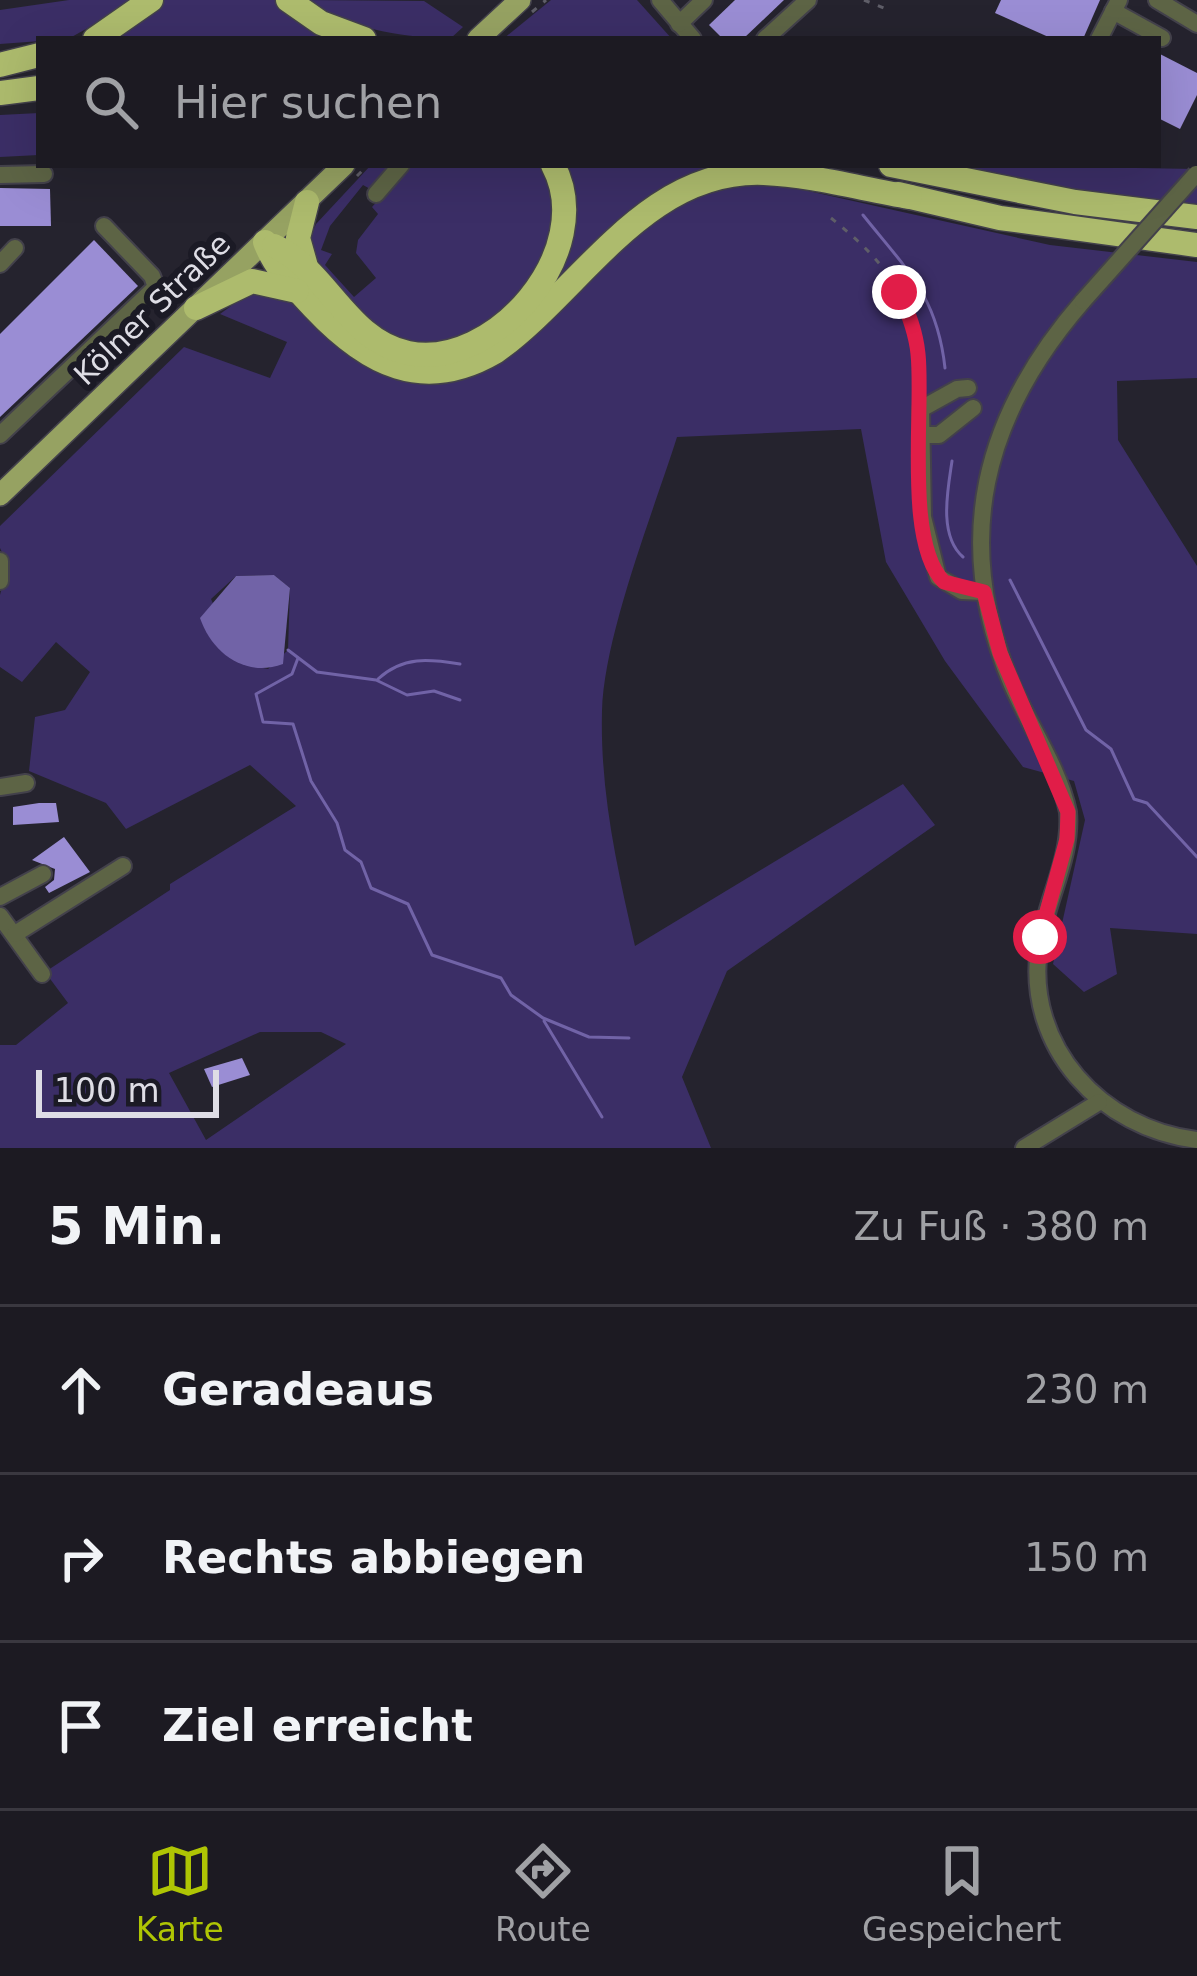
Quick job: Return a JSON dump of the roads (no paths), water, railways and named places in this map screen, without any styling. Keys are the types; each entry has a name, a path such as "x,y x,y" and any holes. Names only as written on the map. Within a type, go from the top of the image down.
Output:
{"highway":[{"path":"99,36 151,0"},
{"path":"289,0 321,22 356,36"},
{"path":"0,67 36,61"},
{"path":"0,93 36,88"},
{"path":"265,242 273,262 388,347 423,355 466,346 522,303 558,258 568,215 554,168"},
{"path":"802,168 1000,218 1197,245"},
{"path":"906,168 1076,202 1197,217"},
{"path":"307,202 298,238 305,285 374,360 416,373 448,372 507,344 640,219 703,182 764,173 910,197"},
{"path":"196,308 252,281 305,285"}],"main road":[{"path":"481,36 520,0"},
{"name":"Kölner Straße","path":"0,495 341,168"}],"street":[{"path":"660,0 690,36"},
{"path":"679,24 704,0"},
{"path":"768,36 808,0"},
{"path":"1156,0 1179,5 1197,24"},
{"path":"1100,36 1116,5 1159,36"},
{"path":"376,194 398,168"},
{"path":"1197,173 1032,364 996,442 982,505 984,592 1000,653 1068,812 1067,839 1038,951 1044,1017 1065,1062 1099,1102 1136,1124 1197,1139"},
{"path":"0,175 44,174"},
{"path":"0,435 156,287 152,276 104,226"},
{"path":"0,264 15,248"},
{"path":"968,388 921,409 922,517 933,566 944,582 984,592"},
{"path":"921,435 939,435 974,408"},
{"path":"0,561 0,581"},
{"path":"0,787 26,783"},
{"path":"15,934 123,866"},
{"path":"0,897 43,874"},
{"path":"0,916 43,974"},
{"path":"1024,1148 1099,1102"}],"waterway":[{"path":"863,215 927,302 945,368"},
{"path":"952,461 947,524 963,557"},
{"path":"1010,580 1086,730 1111,749 1134,799 1147,803 1197,857"},
{"path":"288,650 317,672 376,680 407,695 434,691 460,700"},
{"path":"298,658 292,674 256,694 263,722 293,724 311,781 337,823 345,850 361,862 371,888 408,904 432,955 501,978 511,995 543,1018 589,1037 629,1038"},
{"path":"378,679 397,666 417,661 460,664"},
{"path":"544,1021 602,1117"}]}
